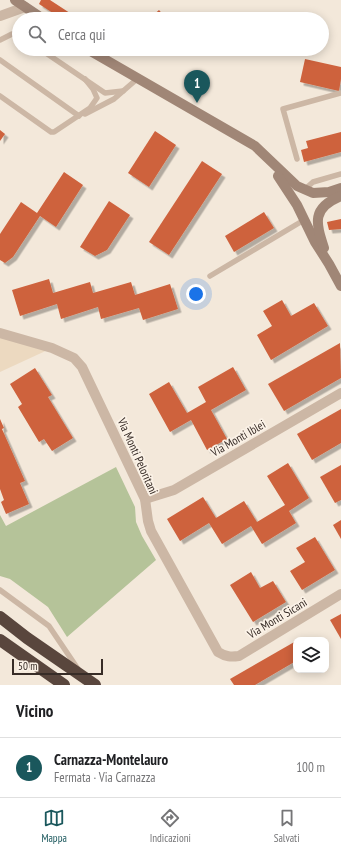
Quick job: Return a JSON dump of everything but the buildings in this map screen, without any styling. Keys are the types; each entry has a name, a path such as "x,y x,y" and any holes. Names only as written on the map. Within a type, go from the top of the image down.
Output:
{"highway":[{"path":"0,618 95,685"},
{"path":"0,640 51,685"},
{"path":"0,640 64,685"}],"main road":[{"path":"15,0 32,12"},
{"path":"99,56 255,146 292,182 304,190 313,193 321,193 341,188"},
{"path":"255,146 289,191 315,242 341,286"},
{"path":"329,264 318,230 317,222 322,208 327,203 341,196"}],"street":[{"path":"0,16 25,7"},
{"name":"Via Monti Peloritani","path":"0,333 52,348 74,358 82,367 145,499 151,531 215,648 224,656"},
{"name":"Via Monti Iblei","path":"145,499 174,490 341,393"},
{"name":"Via Monti Sicani","path":"224,656 239,656 341,594"}],"lane":[{"path":"0,40 12,34"},
{"path":"50,56 105,93 123,91"},
{"path":"0,60 79,116"},
{"path":"0,96 51,132 54,132 90,108 97,98 93,89 85,79"},
{"path":"79,116 114,100 138,79"},
{"path":"297,159 283,108 341,94"},
{"path":"304,190 313,182 341,174"},
{"path":"210,276 304,220"},
{"path":"0,590 49,626 84,678"}],"green space":[{"path":"116,467 135,507 136,522 142,536 156,560 67,637 48,607 10,579 0,576 0,515 6,526"}],"shaded area":[{"path":"0,333 52,348 0,372"}],"place":[{"name":"Carnazza-Montelauro","path":"197,103"}]}
